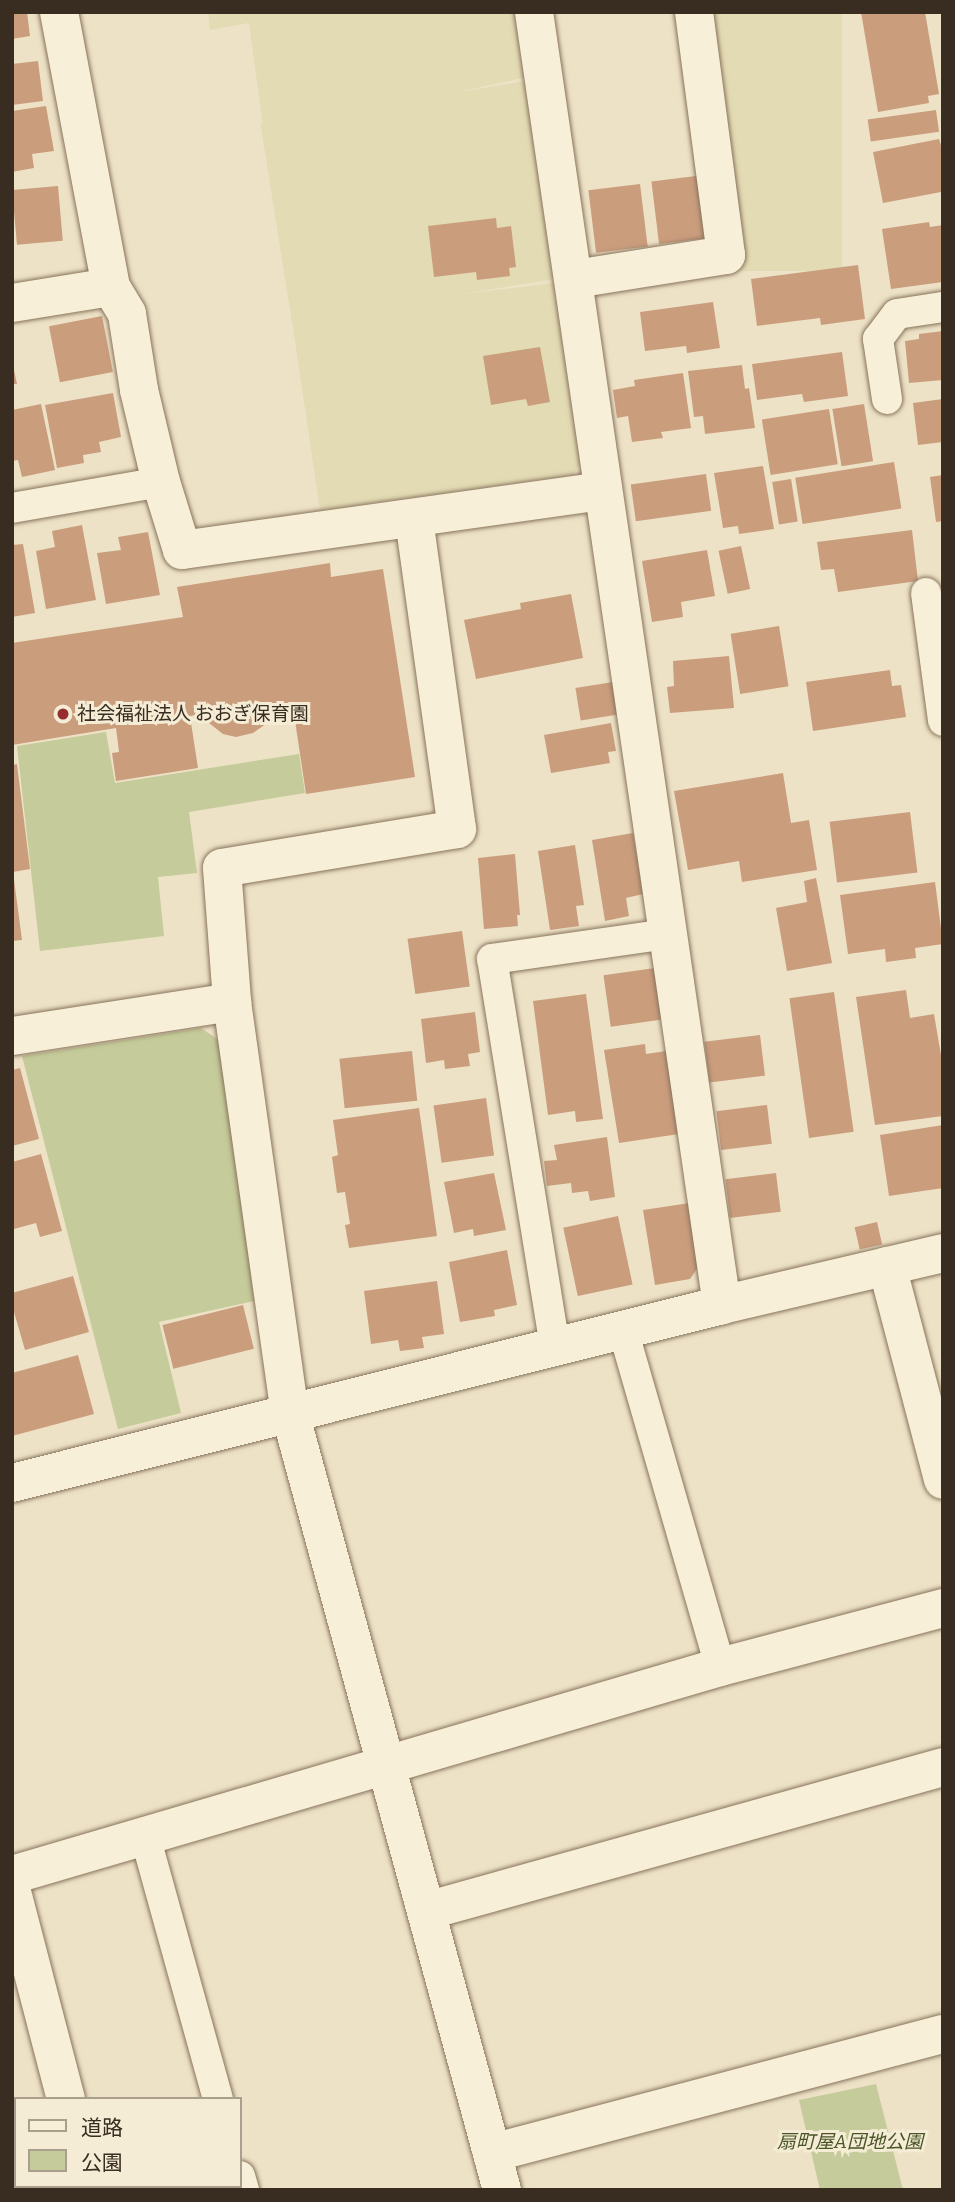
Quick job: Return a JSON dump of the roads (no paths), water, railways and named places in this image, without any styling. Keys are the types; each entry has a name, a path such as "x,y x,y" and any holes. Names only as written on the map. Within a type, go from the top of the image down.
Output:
{"street":[{"path":"59,12 111,287 127,314 139,390 181,550 603,491"},
{"path":"534,12 575,279 603,491 722,1305"},
{"path":"575,279 726,255 694,12"},
{"path":"12,303 111,287"},
{"path":"414,519 457,829 222,868 232,1002 290,1413 502,2190"},
{"path":"12,1036 232,1002"},
{"path":"12,1483 722,1305 943,1253"},
{"path":"887,1266 943,1480"},
{"path":"12,1875 720,1667 943,1608"},
{"path":"426,1911 943,1767"},
{"path":"12,1892 64,2097"},
{"path":"492,2153 943,2034"}],"lane":[{"path":"887,399 878,339 897,314 943,307"},
{"path":"12,508 161,482"},
{"path":"926,593 943,720"},
{"path":"555,1347 492,960 667,934"},
{"path":"623,1330 720,1667"},
{"path":"145,1836 217,2097"}],"place":[{"name":"社会福祉法人 おおぎ保育園","path":"63,714"}],"park label":[{"name":"扇町屋A団地公園","path":"850,2142"}]}
